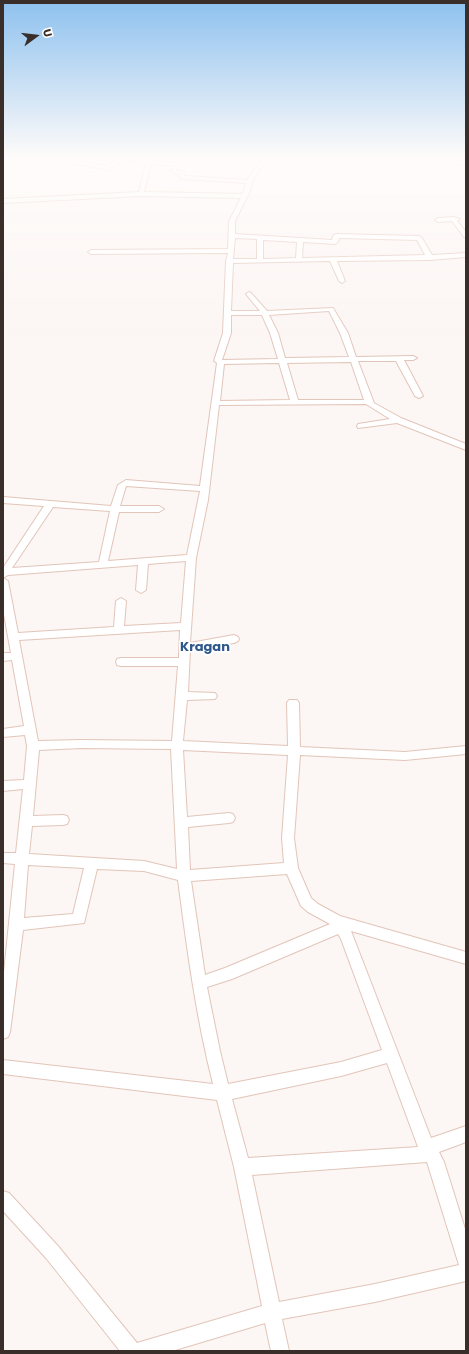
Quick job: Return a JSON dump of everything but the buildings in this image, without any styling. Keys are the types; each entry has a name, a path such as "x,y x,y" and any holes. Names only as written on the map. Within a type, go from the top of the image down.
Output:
{"street":[{"path":"232,221 229,261 227,333 218,361 221,362 216,403 204,489 191,558 182,696 177,745 184,876 199,983 212,1051 242,1167 280,1351"},
{"path":"456,221 466,236"},
{"path":"232,239 334,242 336,237 339,236 418,238 430,258"},
{"path":"299,260 300,240"},
{"path":"260,241 260,261"},
{"path":"91,252 231,251"},
{"path":"229,261 333,260 371,262 466,256"},
{"path":"333,260 342,281"},
{"path":"249,294 265,313 274,333 295,403"},
{"path":"227,312 265,313 331,309 342,328 354,358 368,402"},
{"path":"221,362 354,358 413,358"},
{"path":"399,359 419,396"},
{"path":"216,403 368,402 398,420 466,447"},
{"path":"361,426 398,420"},
{"path":"103,564 122,485 126,483 204,489"},
{"path":"3,500 115,509 159,509"},
{"path":"3,1032 7,969 16,925 21,858 33,746 16,656 9,630 3,575 50,504"},
{"path":"3,575 103,564 191,558"},
{"path":"142,590 143,561"},
{"path":"119,630 121,601"},
{"path":"9,630 119,630 186,626"},
{"path":"185,648 234,640"},
{"path":"3,657 16,656"},
{"path":"121,662 184,662"},
{"path":"182,696 211,696"},
{"path":"293,702 294,751 288,838 291,868 306,902 339,924 466,958"},
{"path":"3,734 30,730"},
{"path":"33,746 81,744 177,745 405,756 466,750"},
{"path":"3,786 29,784"},
{"path":"182,822 229,818"},
{"path":"26,821 63,820"},
{"path":"3,858 144,866 184,876 291,868"},
{"path":"16,925 79,919 92,862"},
{"path":"199,983 221,976 339,924"},
{"path":"339,924 347,936 391,1055 439,1173 466,1260"},
{"path":"3,1067 223,1093 341,1069 391,1055"},
{"path":"242,1167 429,1151 466,1134"},
{"path":"3,1199 52,1252 132,1351"},
{"path":"141,1351 273,1312 375,1293 466,1272"}],"district":[{"name":"Kragan","path":"205,648"}]}
